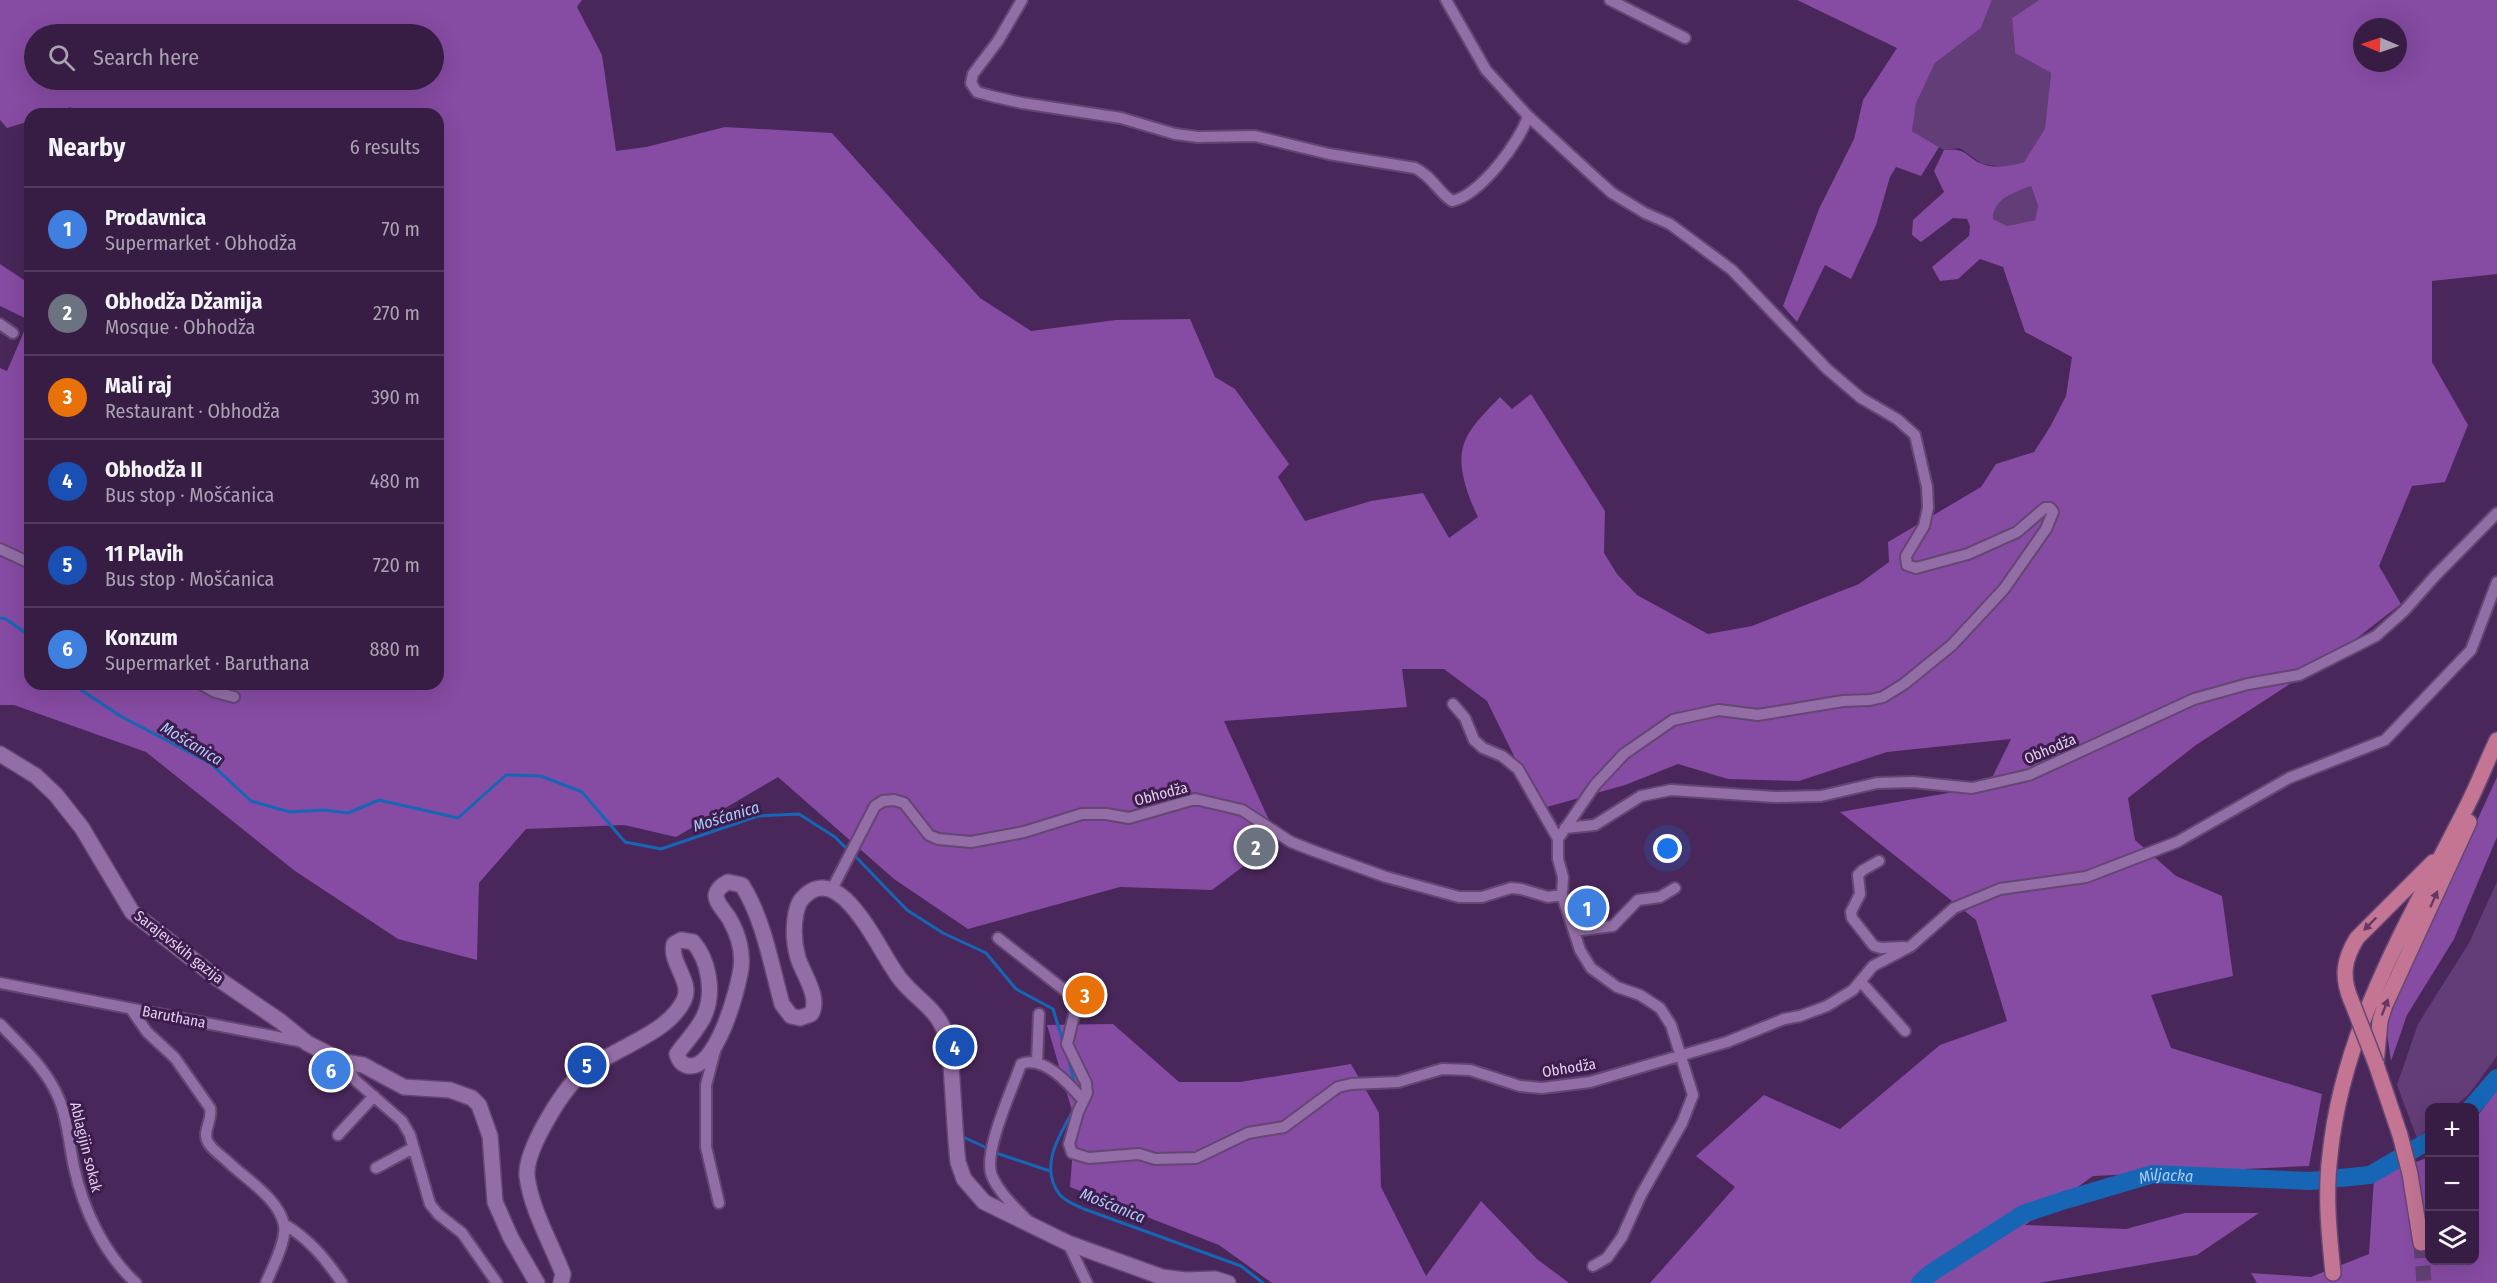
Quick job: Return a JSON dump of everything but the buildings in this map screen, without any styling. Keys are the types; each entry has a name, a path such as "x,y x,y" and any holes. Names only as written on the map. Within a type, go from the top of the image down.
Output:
{"main road":[{"path":"2333,1273 2327,1205 2328,1172 2342,1089 2378,980 2496,742"},
{"path":"2376,1064 2380,1021 2385,1005 2495,762 2496,742"},
{"name":"Sarajevskih gazija","path":"0,754 36,776 56,795 82,828 132,912 214,976 280,1021 307,1043"},
{"path":"2421,1243 2400,1135 2344,978 2348,952 2364,930 2442,853"},
{"path":"561,1283 563,1274 531,1195 527,1165 530,1151 568,1087 583,1073 658,1028 674,1014 686,995 672,950 674,944 681,940 693,942 700,950 709,989 705,1014 677,1054 679,1060 693,1066 700,1063 717,1044 734,998 741,966 741,948 736,931 717,900 716,894 719,888 728,882 742,885 747,893 755,909 782,1004 791,1016 800,1018 811,1014 814,1002 798,957 795,941 794,923 798,905 811,891 818,888 832,889 848,899 901,980 938,1015 947,1037 951,1058 956,1146 964,1179 984,1202 1068,1243 1162,1277 1185,1280 1215,1279 1228,1283"},
{"name":"Baruthana","path":"307,1043 344,1062"},
{"path":"344,1062 363,1065 404,1086 450,1090 472,1098 479,1105 490,1136 495,1202 511,1238 537,1283"}],"street":[{"path":"1022,0 998,41 973,74 971,83 977,92 1022,103 1121,118 1175,134 1198,137 1255,136 1318,152 1415,168 1425,173 1452,201 1460,199 1487,178 1524,131 1528,116"},
{"path":"1446,0 1486,70 1528,116 1612,193 1645,213 1670,224 1732,270 1827,369 1861,398 1897,420 1916,435 1927,486 1928,508 1924,526 1906,556 1907,565 1916,568 1968,554 2017,532 2045,508 2053,512 2046,529 2004,589 1952,645 1890,693 1870,700 1834,702 1771,714 1758,715 1719,710 1673,720 1624,754 1595,785 1558,839"},
{"path":"1610,0 1685,38"},
{"path":"0,324 14,333"},
{"name":"Obhodža","path":"1565,828 1595,825 1641,796 1663,791 1821,796 1877,783 1913,782 1972,788 2029,775 2194,699 2248,684 2299,675 2376,636 2404,611 2497,513"},
{"path":"0,549 24,559"},
{"name":"Obhodža","path":"998,938 1067,992 1075,1011 1067,1044 1086,1083 1087,1093 1070,1144 1072,1153 1089,1158 1139,1154 1155,1159 1196,1158 1248,1133 1284,1127 1338,1087 1351,1084 1398,1082 1442,1069 1470,1070 1520,1086 1542,1088 1590,1082 1727,1042 1784,1019 1827,1006 1853,990 1873,966 1911,946 1953,908 2000,889 2086,877 2157,850 2203,828 2289,778 2385,740 2471,650 2497,582"},
{"path":"212,690 234,697"},
{"path":"1453,704 1465,718 1474,740 1483,748 1502,756 1518,769 1558,839 1558,860 1563,877 1562,895 1580,950 1591,968 1617,987 1640,995 1660,1008 1671,1025 1693,1095 1688,1110 1641,1195 1622,1237 1607,1258 1593,1266"},
{"name":"Obhodža","path":"832,889 875,806 883,801 894,800 904,803 929,835 938,839 971,842 1024,832 1082,814 1106,814 1129,818 1195,799 1242,810 1291,842 1314,851 1386,877 1459,897 1482,897 1511,888 1548,897 1562,895"},
{"path":"1879,861 1858,875 1860,894 1851,912 1852,918 1874,945 1881,948 1911,946"},
{"path":"1574,931 1613,926 1638,900 1660,897 1675,888"},
{"path":"1861,982 1905,1031"},
{"name":"Baruthana","path":"0,983 307,1043"},
{"path":"131,1009 147,1032 175,1058 210,1108 212,1116 206,1133 207,1141 269,1197 284,1224 301,1235 328,1261 342,1283"},
{"path":"1037,1062 1039,1014"},
{"name":"Ablagijin sokak","path":"0,1024 32,1056 50,1080 64,1112 74,1170 84,1203 109,1253 136,1283"},
{"path":"717,1044 706,1085 706,1147 719,1203"},
{"path":"1034,1227 1013,1205 992,1176 990,1159 1000,1119 1021,1064 1029,1061 1037,1062 1070,1086 1083,1100"},
{"path":"344,1062 356,1080 402,1121 410,1135 430,1204 438,1214 462,1233 497,1283"},
{"path":"338,1135 374,1096"},
{"path":"376,1168 413,1148"},
{"path":"266,1283 284,1233 284,1224"},
{"path":"1068,1243 1087,1283"}],"shaded area":[{"path":"0,0 582,0 577,7 602,55 616,151 646,147 725,127 832,133 980,298 1031,331 1116,320 1190,319 1215,377 1235,389 1289,464 1278,477 1305,521 1371,501 1423,493 1449,538 1478,517 1464,480 1461,460 1462,450 1471,429 1500,397 1512,409 1531,394 1605,511 1604,553 1617,574 1637,595 1708,634 1752,626 1859,584 1889,562 1888,542 1981,487 1996,464 2034,452 2066,396 2072,357 2025,332 2003,267 1980,259 1958,279 1940,281 1932,267 1969,236 1970,226 1967,219 1953,218 1921,242 1912,235 1913,220 1944,192 1934,171 1944,150 1962,151 1987,166 2014,165 2024,162 2045,129 2051,73 2015,53 2012,18 2039,0 2497,0 2497,274 2432,281 2432,362 2468,425 2445,482 2412,486 2379,566 2401,604 2339,652 2196,745 2128,798 2135,840 2176,876 2222,896 2233,976 2151,995 2171,1048 2322,1094 2309,1166 2093,1176 2025,1225 2126,1229 2185,1213 2259,1213 2197,1255 2039,1283 1650,1283 1735,1187 1696,1156 1764,1095 1840,1129 1940,1045 2007,1021 1976,920 1840,812 1988,786 2011,739 1887,752 1799,781 1728,779 1678,764 1625,785 1540,809 1487,701 1444,669 1402,669 1407,707 1224,721 1278,840 1212,890 1120,887 968,929 894,879 778,777 676,837 624,825 526,829 479,883 477,960 398,939 295,871 146,752 14,705 0,705 0,368 7,371 24,332 24,690 444,690 444,108 24,108 24,123 7,128 0,120","holes":["2031,186 2038,206 2035,220 2007,226 1993,219 1994,212 2001,201"]},
{"path":"1797,0 1992,0 1981,28 1935,63 1916,103 1912,131 1939,147 1921,176 1896,167 1890,177 1876,225 1851,279 1825,265 1797,322 1783,306 1819,209 1854,139 1863,100 1897,48"},
{"path":"1992,0 2039,0 2012,18 2015,53 2051,73 2046,129 2024,162 2005,167 1982,164 1960,148 1944,150 1912,131 1915,103 1935,63 1981,28"},
{"path":"2031,186 2038,206 2035,220 2007,226 1993,219 1994,212 2001,201"},
{"path":"0,264 24,280 24,318 0,306"},
{"path":"2497,777 2497,837 2454,939 2407,1015 2391,1061 2386,1027 2405,978"},
{"path":"2497,882 2497,1056 2469,1094 2459,1103 2425,1103 2425,1131 2417,1138 2397,1085 2418,1024 2469,943"},
{"path":"1113,1024 1179,1082 1240,1082 1351,1064 1379,1113 1381,1187 1426,1276 1481,1201 1537,1259 1569,1283 1272,1283 1219,1245 1070,1187 1075,1121 1047,1025"},
{"path":"2497,1090 2497,1283 2257,1283 2251,1273 2311,1277 2369,1254 2374,1178 2425,1159 2425,1265 2479,1265 2479,1114"}],"waterway":[{"name":"Mošćanica","path":"0,618 6,619 24,632"},
{"name":"Mošćanica","path":"81,690 122,717 210,763 251,801 290,812 324,810 348,813 379,800 458,818 506,775 541,776 582,792 625,842 661,849 758,816 799,814 835,837 849,851"},
{"name":"Mošćanica","path":"854,855 907,910 943,933 986,953 1016,989 1053,1009 1063,1042"},
{"name":"Mošćanica","path":"1068,1057 1075,1086"},
{"name":"Miljacka","path":"2475,1103 2497,1078"},
{"name":"Mošćanica","path":"1074,1109 1058,1140 1051,1162 1054,1184 1062,1197 1084,1209 1241,1266 1263,1283"},
{"path":"963,1137 987,1148"},
{"name":"Miljacka","path":"1920,1283 1931,1273 2023,1214 2153,1174 2310,1181 2370,1175 2425,1143"},
{"path":"996,1153 1050,1171"}],"tunnel":[{"path":"2421,1243 2424,1283"}],"place":[{"name":"Obhodža Džamija","path":"1256,847"},
{"name":"Prodavnica","path":"1587,908"},
{"name":"Mali raj","path":"1085,995"},
{"name":"Obhodža II","path":"955,1047"},
{"name":"11 Plavih","path":"587,1065"},
{"name":"Konzum","path":"331,1070"}]}
